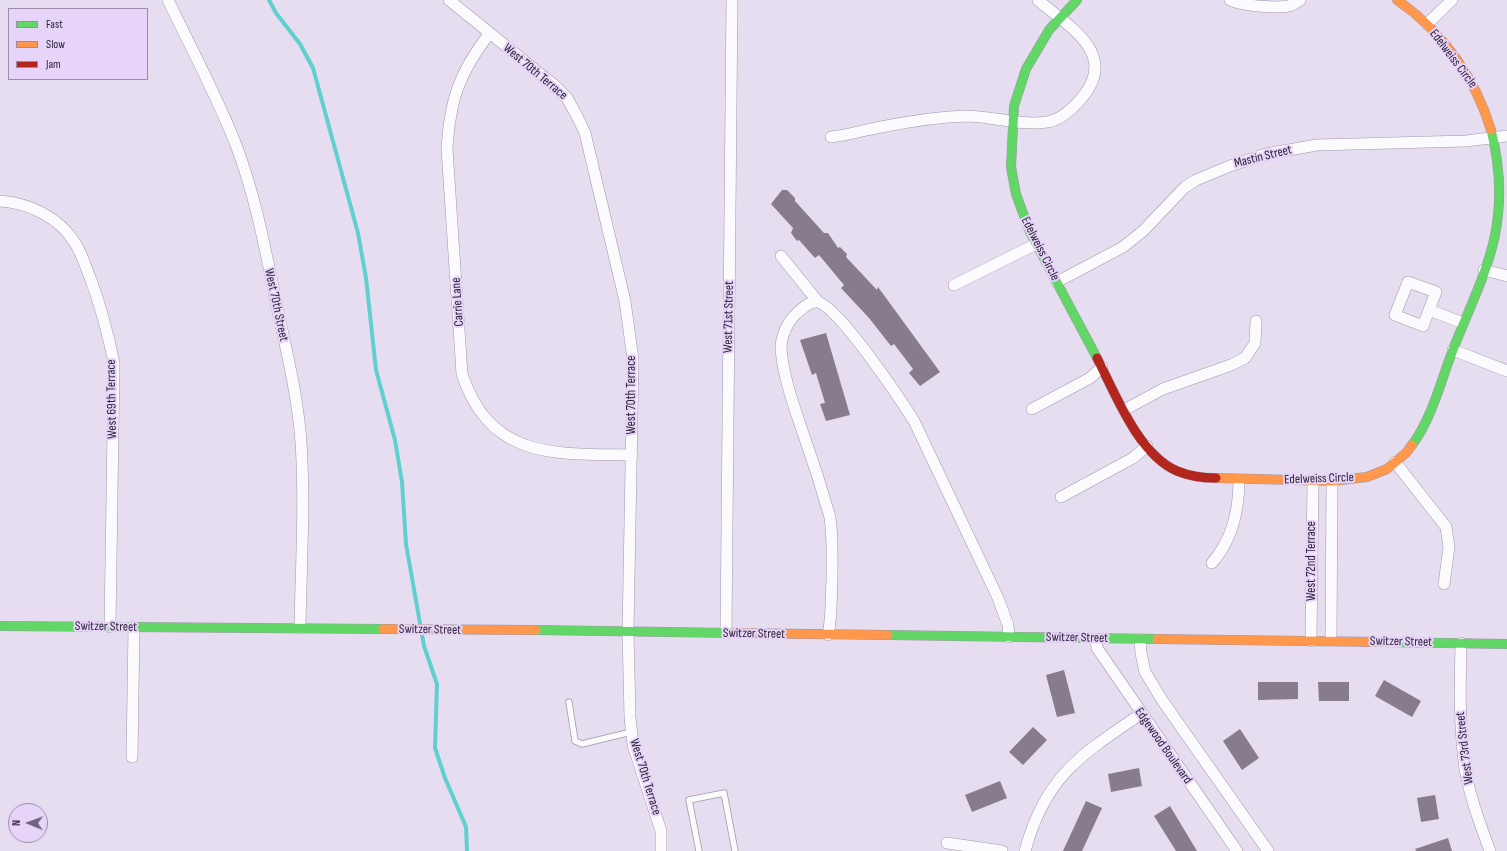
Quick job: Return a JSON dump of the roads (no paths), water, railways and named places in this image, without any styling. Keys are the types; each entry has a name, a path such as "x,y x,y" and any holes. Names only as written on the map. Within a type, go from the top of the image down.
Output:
{"street":[{"name":"West 70th Street","path":"168,0 223,115 243,166 258,220 291,375 301,441 303,491 300,628"},
{"name":"West 70th Terrace","path":"449,0 489,34 554,85 567,98 585,133 625,301 633,359 628,632 630,716 633,745 661,831 661,851"},
{"name":"West 71st Street","path":"726,633 732,0"},
{"path":"831,136 845,136 881,127 965,116 1029,123 1048,122 1060,118 1085,94 1094,78 1095,61 1091,48 1038,0"},
{"name":"Edelweiss Circle","path":"1077,0 1059,18 1034,53 1026,70 1014,106 1012,121 1011,168 1016,194 1036,244 1136,432 1160,460 1177,471 1190,476 1203,478 1313,481 1332,481 1367,477 1387,469 1406,453 1419,436 1484,270 1495,236 1500,212 1502,174 1499,152 1491,121 1477,90 1454,56 1427,24 1397,0"},
{"path":"1230,0 1236,3 1275,6 1292,5 1300,0"},
{"path":"1427,24 1452,0"},
{"name":"Carrie Lane","path":"489,34 462,76 449,118 447,149 462,374 466,386 471,398 487,420 497,430 532,449 564,454 632,455"},
{"name":"Mastin Street","path":"1057,282 1122,247 1133,239 1143,231 1185,187 1196,180 1230,166 1266,154 1317,145 1466,141 1507,136"},
{"name":"West 69th Terrace","path":"0,201 16,202 28,206 43,213 64,230 81,254 107,326 114,363 110,627"},
{"path":"954,285 1036,244"},
{"path":"781,256 818,302 827,306 850,332 899,397 914,421 998,598 1008,625 1009,637"},
{"path":"1484,270 1507,276"},
{"path":"818,302 809,303 795,314 785,330 781,346 782,362 794,408 830,517 832,532 831,622 828,635"},
{"path":"1429,310 1463,323"},
{"path":"1124,410 1163,389 1230,365 1245,358 1255,343 1256,321"},
{"path":"1453,350 1507,372"},
{"path":"1032,409 1090,378 1102,367"},
{"path":"1061,497 1133,458 1147,446"},
{"path":"1395,462 1446,527 1449,547 1444,584"},
{"path":"1212,563 1220,555 1237,516 1239,480"},
{"name":"West 72nd Terrace","path":"1311,641 1313,481"},
{"name":"West 72nd Terrace","path":"1331,640 1332,481"},
{"name":"Switzer Street","path":"0,626 726,633 1096,639 1331,640 1507,644"},
{"path":"132,757 134,627"},
{"name":"Edgewood Boulevard","path":"1096,639 1097,648 1140,714 1237,851"},
{"name":"Edgewood Boulevard","path":"1140,639 1145,672 1162,700 1268,851"},
{"name":"West 73rd Street","path":"1462,643 1460,727 1465,769 1475,812 1490,851"},
{"path":"1025,851 1030,832 1044,801 1064,773 1090,748 1140,714"},
{"path":"947,843 1002,851"}],"lane":[{"path":"569,702 575,742 582,744 632,732"},
{"path":"699,851 689,800 724,793 735,851"}],"waterway":[{"path":"269,0 276,13 300,44 313,68 358,233 366,278 376,370 395,440 402,482 406,544 424,646 437,684 435,748 445,778 466,827 467,851"}]}
